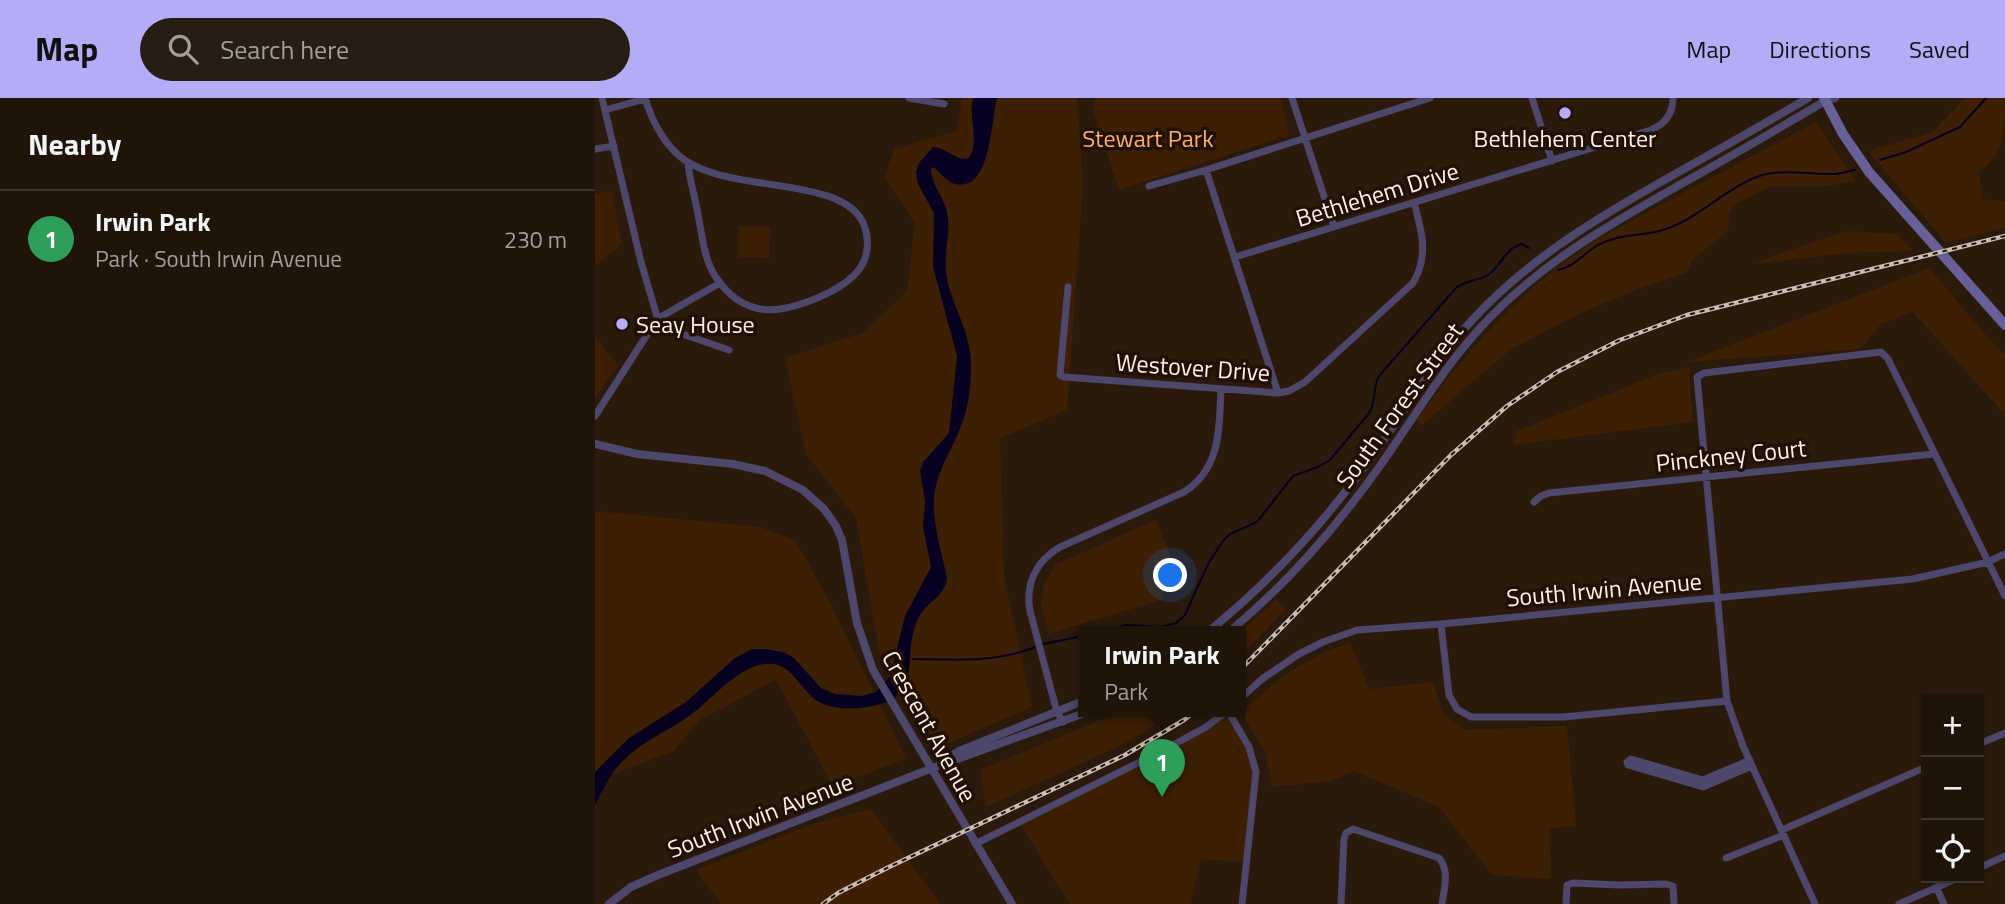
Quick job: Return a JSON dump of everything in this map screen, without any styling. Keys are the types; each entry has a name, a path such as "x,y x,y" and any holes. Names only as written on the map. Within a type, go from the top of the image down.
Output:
{"main road":[{"path":"1828,99 1843,134 1869,172 2005,325"}],"street":[{"path":"603,98 657,319 665,328 729,350"},
{"path":"909,98 944,104"},
{"path":"1292,98 1334,227"},
{"path":"1149,186 1430,98"},
{"path":"1532,98 1552,161"},
{"name":"Bethlehem Drive","path":"1235,257 1658,127 1669,117 1673,98"},
{"name":"South Forest Street","path":"1215,626 1260,588 1308,538 1359,475 1437,361 1475,317 1517,277 1559,243 1594,221 1808,98"},
{"path":"605,110 645,99 662,136 676,153 688,162 731,179 793,188 830,197 852,208 862,219 866,230 867,250 857,271 830,290 800,304 772,310 755,308 738,300 720,283 713,272 702,240 688,162"},
{"name":"South Forest Street","path":"1236,626 1295,569 1372,475 1447,368 1483,325 1524,286 1588,237 1828,99"},
{"path":"595,149 614,146"},
{"path":"1206,170 1278,393"},
{"name":"Westover Drive","path":"1069,287 1061,375 1064,377 1278,393 1305,382 1413,283 1422,262 1424,243 1414,203"},
{"path":"595,415 657,319 720,283"},
{"path":"1815,904 1751,763 1727,701 1697,377 1704,373 1881,352 1888,359 2005,596"},
{"path":"1063,722 1057,712 1037,638 1028,595 1032,578 1040,563 1060,547 1184,492 1199,482 1216,450 1221,390"},
{"name":"Crescent Avenue","path":"595,444 659,457 749,467 778,476 809,494 824,509 839,533 857,623 873,670 896,713 1012,904"},
{"name":"Pinckney Court","path":"1535,502 1549,493 1934,454"},
{"name":"South Irwin Avenue","path":"1246,693 1299,654 1347,633 1367,628 1441,624 1913,579 1988,562 2005,554"},
{"path":"1441,624 1449,695 1457,709 1471,717 1564,717 1727,701"},
{"path":"930,769 960,751 1078,703"},
{"path":"930,769 1078,716"},
{"path":"975,844 1162,751 1219,717"},
{"path":"1231,717 1249,747 1256,772 1242,904"},
{"path":"1984,742 2005,733"},
{"path":"1703,784 1631,759 1627,762 1628,765 1703,784 1751,763"},
{"name":"South Irwin Avenue","path":"609,904 625,891 646,880 930,769"},
{"path":"1726,858 1921,769"},
{"path":"1341,904 1344,839 1346,833 1353,829 1440,858 1446,874 1442,904"},
{"path":"1984,866 2005,856"},
{"path":"1566,904 1567,885 1573,883 1666,884 1673,886 1674,904"},
{"path":"1899,904 1946,883"},
{"path":"1936,887 1944,904"}],"green space":[{"path":"962,98 1077,98 1083,184 1067,410 1000,438 1004,577 1032,707 933,750 879,651 856,518 806,454 785,358 863,333 907,291 915,222 885,179 894,149 957,131"},
{"name":"Stewart Park","path":"1095,98 1281,98 1289,135 1119,190 1093,109"},
{"path":"2005,98 2005,121 1999,150 1988,165 1979,171 1982,199 2005,201 2005,228 1946,243 1869,152 1932,132 1963,100"},
{"path":"1816,122 1855,180 1831,186 1769,187 1736,204 1729,213 1728,231 1692,260 1687,273 1587,310 1511,349 1421,426 1416,421 1453,371 1491,328 1537,283 1597,239"},
{"path":"612,191 622,244 595,266 595,194"},
{"path":"739,226 770,227 769,258 738,257"},
{"path":"1846,231 1897,234 1913,251 1847,253 1751,264"},
{"path":"1929,268 2005,354 2005,415 1913,312 1881,324 1860,349 1687,362"},
{"path":"595,337 618,365 595,399"},
{"path":"1689,367 1693,422 1513,445 1517,431 1661,373"},
{"path":"595,511 761,527 796,541 830,603 906,758 833,787 776,679 700,720 673,751 595,781"},
{"path":"1155,520 1172,558 1161,600 1048,634 1041,605 1044,584 1055,565"},
{"path":"1277,599 1286,609 1246,650 1246,627"},
{"path":"1350,643 1369,689 1433,682 1443,714 1466,730 1567,726 1576,826 1550,828 1551,879 1492,875 1439,807 1354,771 1330,781 1272,787 1265,752 1244,717 1246,708 1287,673 1325,652"},
{"path":"1108,717 1167,717 1122,745 986,807 980,770"},
{"path":"1217,717 1230,717 1254,760 1247,862 1201,859 1190,904 1070,904 1019,822 1162,751"},
{"path":"871,809 940,904 721,904 696,870 818,822"}],"shaded area":[{"path":"973,98 997,98 983,166 976,177 967,183 955,184 933,167 931,169 948,216 946,272 968,340 971,380 964,419 935,490 935,524 947,579 942,591 917,621 905,685 898,695 886,702 868,707 839,708 814,699 793,675 781,666 761,665 749,669 726,684 685,719 627,757 613,773 595,805 595,772 629,738 686,702 735,658 752,649 783,652 794,658 821,688 835,694 862,696 876,692 890,677 905,616 931,567 923,527 925,501 920,471 923,462 949,433 957,356 933,267 934,213 918,184 916,172 919,163 933,147 959,158 969,158 974,144"}],"waterway":[{"path":"1880,160 1906,152 1960,127 1986,98"},
{"path":"1558,270 1569,266 1606,241 1666,229 1678,224 1754,178 1774,173 1834,174 1855,170"},
{"path":"1165,626 1176,623 1185,615 1208,564 1223,541 1230,534 1257,522 1293,476 1330,460 1370,412 1379,376 1456,288 1488,275 1516,246 1522,244 1529,248"},
{"path":"1122,626 1143,626"},
{"path":"1043,644 1078,637"},
{"path":"913,659 992,658 1038,646"}],"railway":[{"path":"1246,664 1451,455 1507,406 1557,372 1620,340 1687,315 2005,236"},
{"path":"823,904 838,893 889,867 1125,755 1188,717"}],"place":[{"name":"Bethlehem Center","path":"1565,113"},
{"name":"Seay House","path":"622,324"},
{"name":"Irwin Park","path":"1162,797"}]}
